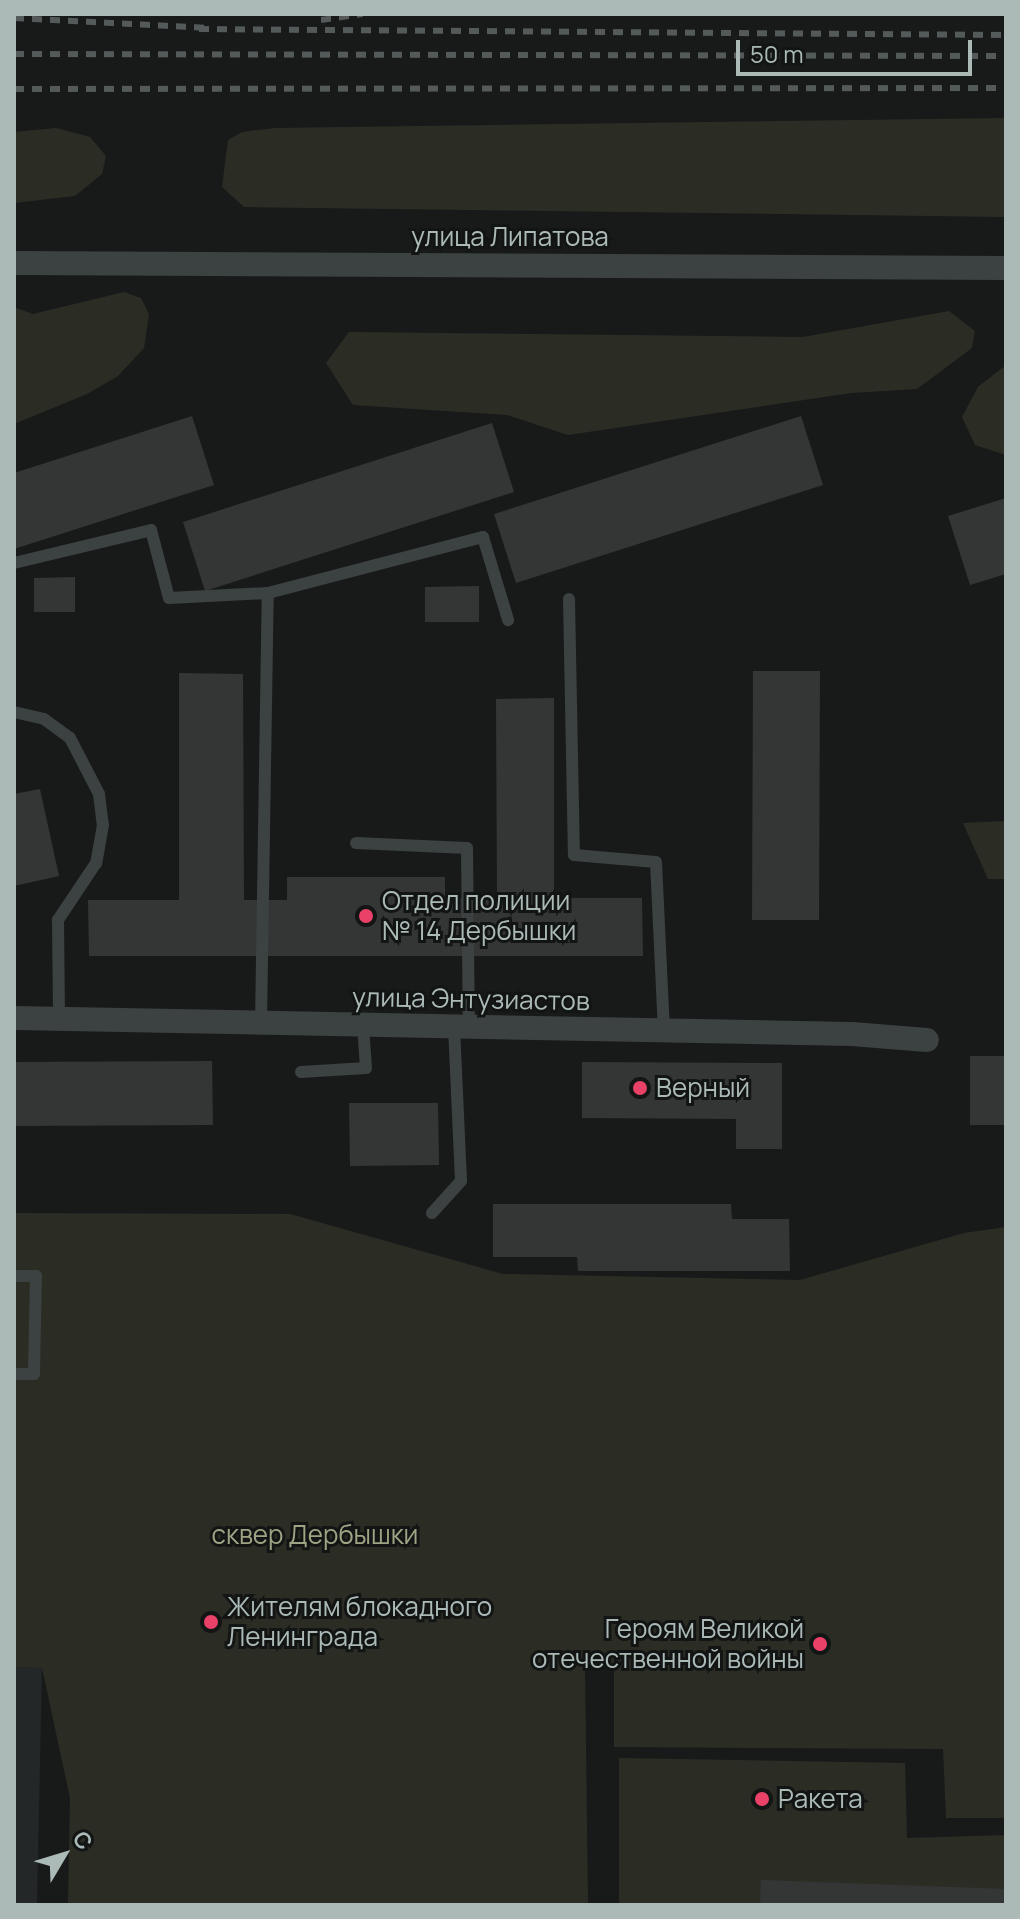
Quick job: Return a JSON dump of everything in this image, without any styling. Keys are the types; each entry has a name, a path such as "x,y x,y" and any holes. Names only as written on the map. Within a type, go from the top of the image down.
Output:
{"street":[{"name":"улица Липатова","path":"14,263 1006,268"},
{"name":"улица Энтузиастов","path":"14,1018 664,1030 927,1040"}],"lane":[{"path":"14,563 151,530 169,598 268,593 483,537 508,620"},
{"path":"261,1023 268,593"},
{"path":"569,599 574,855 656,862 664,1030"},
{"path":"14,712 44,719 70,738 99,794 103,825 96,863 58,920 59,1019"},
{"path":"356,843 467,848 461,1181 432,1213"},
{"path":"301,1072 366,1068 363,1025"},
{"path":"14,1276 36,1276 34,1374 14,1374"}],"shaded area":[{"path":"14,1667 42,1668 37,1905 14,1905"}],"green space":[{"path":"1006,118 1006,217 244,207 222,187 228,140 242,132 275,128"},
{"path":"56,128 90,137 106,156 102,174 75,196 14,203 14,132"},
{"path":"124,292 141,298 149,314 144,348 118,376 87,394 14,424 14,307 33,314"},
{"path":"949,311 975,331 972,348 917,389 851,393 568,435 507,415 353,405 326,363 349,332 803,337"},
{"path":"1006,365 1006,455 975,445 962,417 978,387"},
{"path":"1006,821 1006,879 988,879 963,823"},
{"name":"сквер Дербышки","path":"14,1213 290,1214 503,1274 800,1280 964,1233 1006,1227 1006,1818 946,1818 943,1749 614,1747 614,1668 585,1668 588,1905 68,1905 70,1798 42,1668 14,1667"},
{"name":"Ракета","path":"619,1758 905,1763 907,1838 1006,1835 1006,1905 619,1905"}],"building":[{"path":"192,416 214,485 14,549 14,473"},
{"path":"801,416 823,485 516,583 494,514"},
{"path":"492,423 514,492 205,591 183,522"},
{"path":"1006,498 1006,574 970,585 948,516"},
{"path":"75,577 75,612 34,612 34,578"},
{"path":"479,586 479,622 425,622 425,587"},
{"path":"753,671 820,671 819,920 752,920"},
{"path":"179,673 243,674 244,900 287,900 287,877 445,877 445,898 497,898 496,699 554,698 554,898 642,898 643,956 89,956 88,900 179,900"},
{"path":"40,789 59,876 14,886 14,794"},
{"path":"970,1056 1006,1056 1006,1125 970,1125"},
{"path":"212,1061 213,1125 14,1126 14,1062"},
{"path":"582,1062 782,1063 782,1149 736,1149 736,1119 582,1118"},
{"path":"349,1103 438,1103 439,1165 350,1166"},
{"path":"493,1204 731,1204 732,1219 789,1219 790,1271 578,1271 577,1257 493,1257"},
{"path":"761,1880 1006,1889 1006,1905 760,1905"}],"railway":[{"path":"321,20 363,14"},
{"path":"14,18 210,28"},
{"path":"199,29 1006,35"},
{"path":"14,54 1006,56"},
{"path":"14,89 1006,88"}],"place":[{"name":"Отдел полиции № 14 Дербышки","path":"366,916"},
{"name":"Верный","path":"640,1088"},
{"name":"Жителям блокадного Ленинграда","path":"211,1622"},
{"name":"Героям Великой отечественной войны","path":"820,1644"},
{"name":"Ракета","path":"762,1799"}]}
